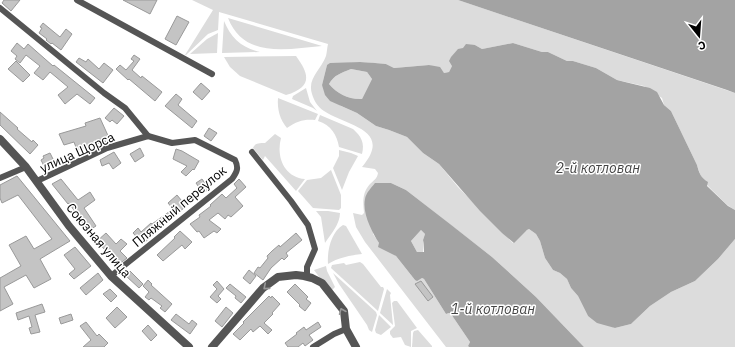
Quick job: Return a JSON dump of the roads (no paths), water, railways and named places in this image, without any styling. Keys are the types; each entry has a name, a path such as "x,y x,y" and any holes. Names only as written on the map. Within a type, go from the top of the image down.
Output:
{"street":[{"path":"77,0 212,74"},
{"path":"0,8 104,93 125,108 148,136"},
{"name":"Пляжный переулок","path":"111,276 232,179 237,170 238,165 235,160 196,140 172,143 148,136"},
{"name":"улица Щорса","path":"37,181 107,148 148,136"},
{"name":"Союзная улица","path":"0,139 26,166 69,226 111,276 189,347"},
{"path":"252,152 308,225 315,249 304,276"},
{"name":"улица Щорса","path":"0,178 26,166"},
{"path":"212,347 263,288 278,278 304,276 320,281 336,300 344,311 346,329 356,347"},
{"path":"313,347 334,334 346,329"}],"water":[{"path":"458,0 735,0 735,93 727,90"},
{"name":"2-й котлован","path":"513,43 542,52 548,52 567,61 573,61 596,68 617,80 650,88 657,92 664,105 671,111 701,175 708,182 707,186 728,206 735,210 735,239 718,259 695,281 671,292 650,306 631,324 615,328 597,323 588,316 567,279 560,273 553,270 545,258 540,241 536,234 529,229 514,243 480,211 439,164 423,153 407,137 376,126 357,113 330,101 325,95 322,85 327,65 330,63 375,63 386,64 394,68 429,65 440,67 444,73 449,72 452,66 449,61 458,49 463,48 466,44 475,45 482,49","holes":["351,69 367,72 372,79 362,99 344,96 329,84 336,76"]},
{"name":"1-й котлован","path":"375,183 391,183 406,190 492,257 536,297 584,347 469,347 470,342 451,314 446,314 424,279 422,278 417,281 415,280 396,256 378,247 379,243 368,222 364,204 366,195","holes":["421,230 425,234 423,240 424,252 417,252 411,241"]}]}
